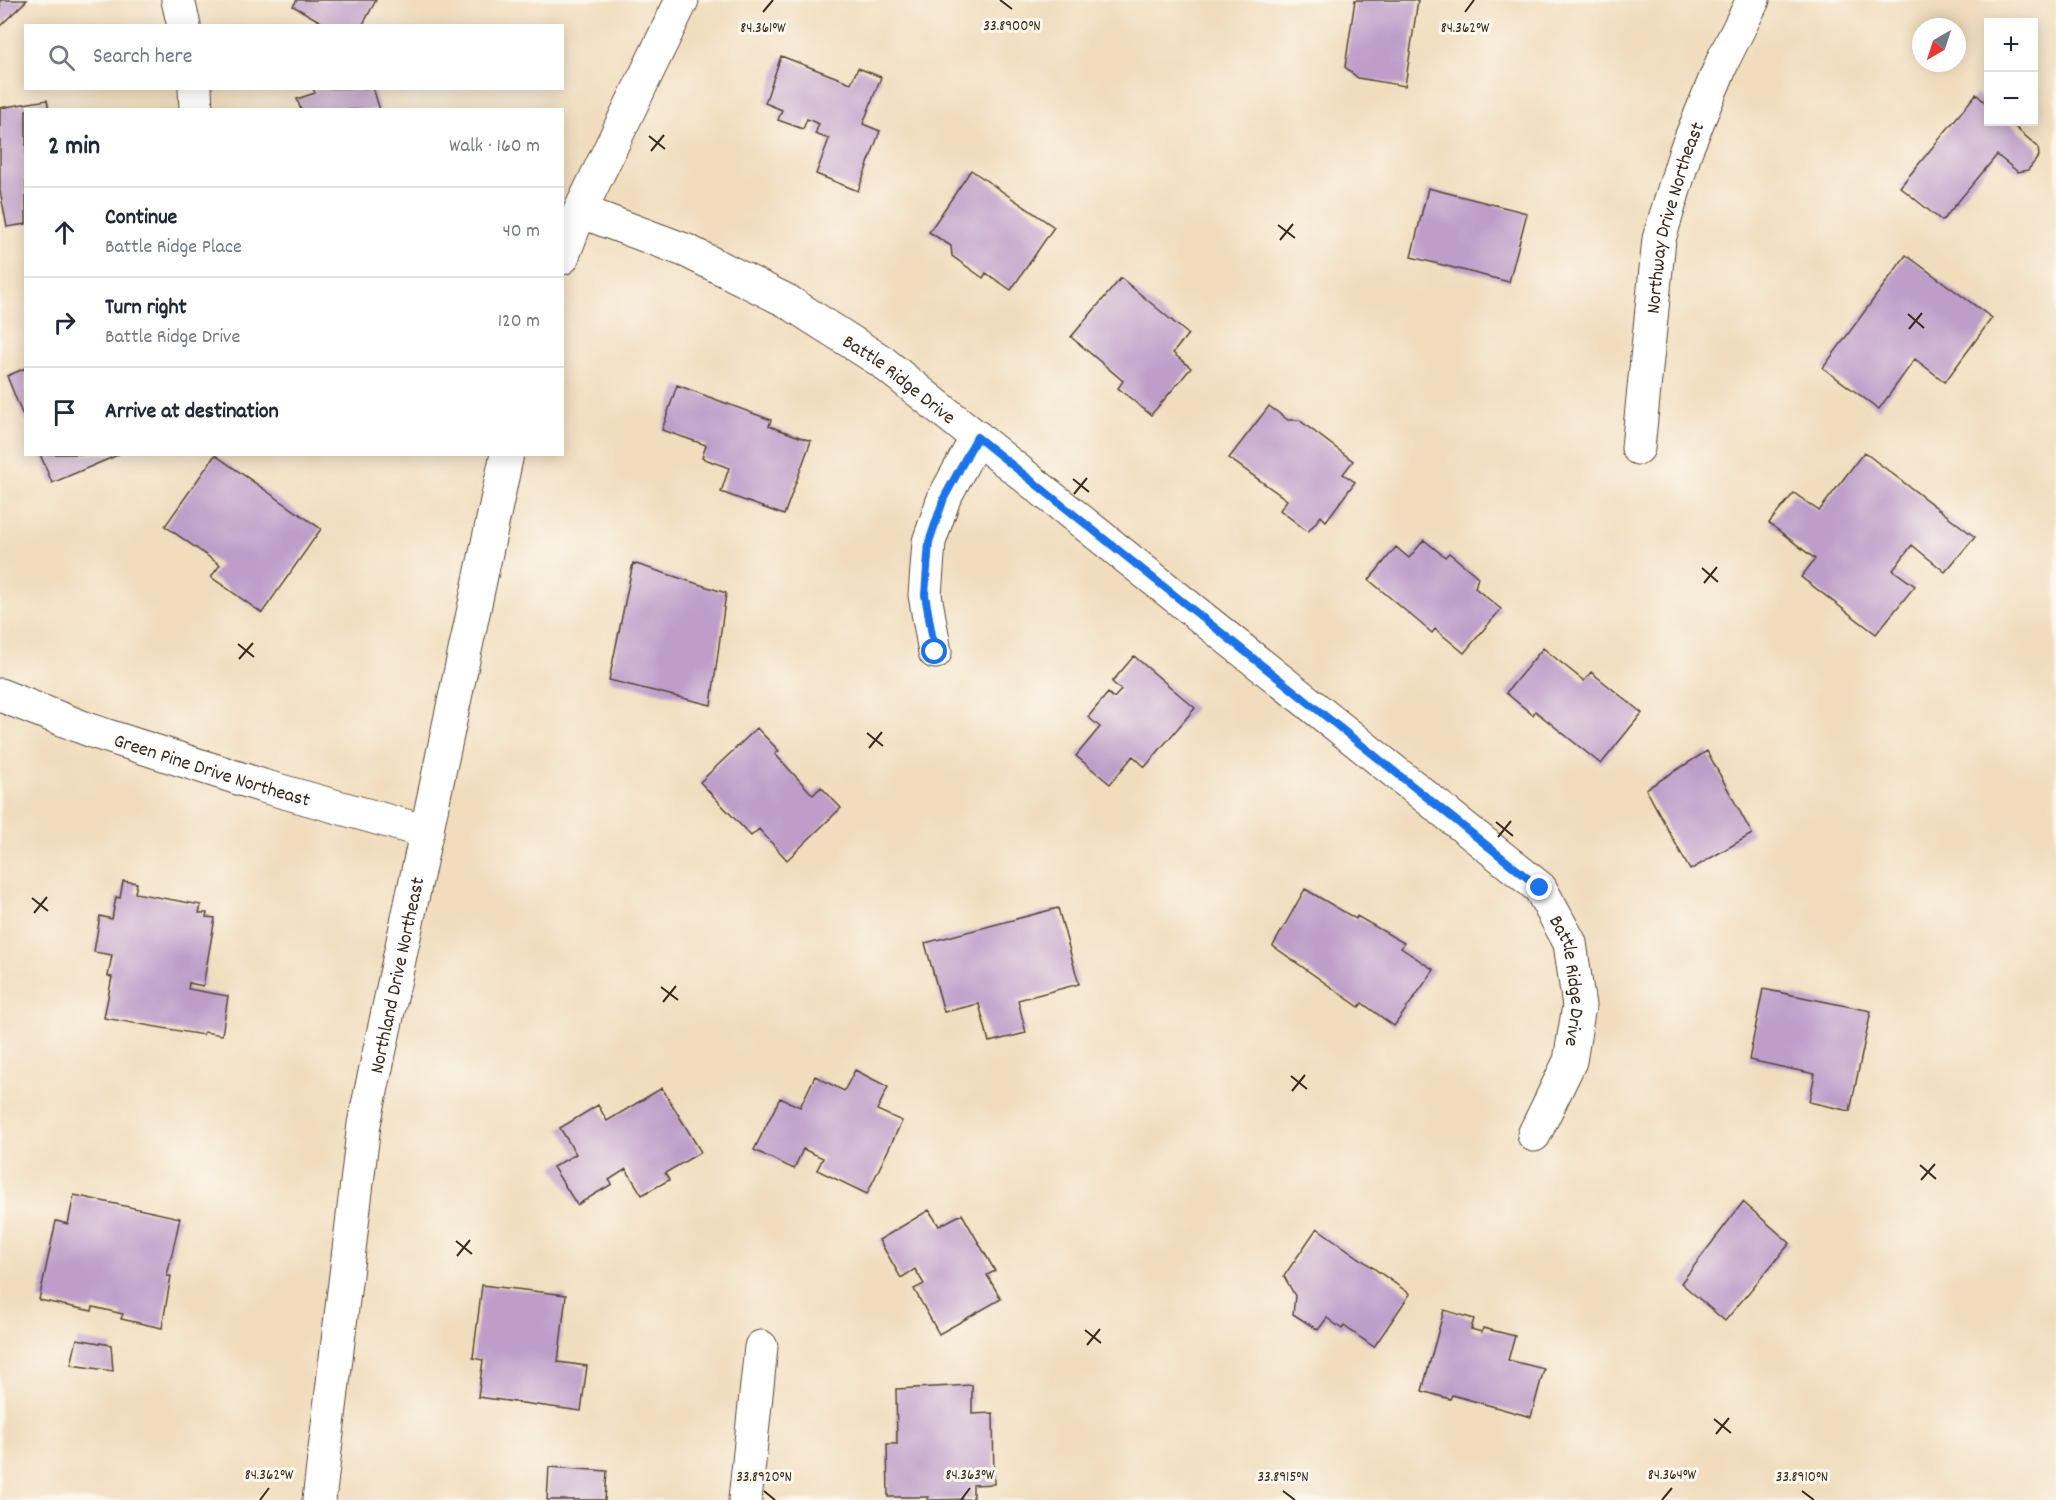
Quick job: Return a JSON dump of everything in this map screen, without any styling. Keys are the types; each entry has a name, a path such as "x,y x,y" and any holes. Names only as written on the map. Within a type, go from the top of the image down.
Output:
{"street":[{"path":"178,0 184,24"},
{"path":"564,252 579,211 682,0"},
{"name":"Northway Drive Northeast","path":"1638,448 1659,239 1686,150 1724,58 1753,0"},
{"path":"195,90 196,108"},
{"name":"Battle Ridge Drive","path":"579,211 687,251 787,301 881,361 1540,888 1570,943 1580,1006 1570,1061 1534,1135"},
{"path":"935,652 925,595 929,542 944,498 977,437"},
{"name":"Northland Drive Northeast","path":"319,1500 364,1124 507,456"},
{"name":"Green Pine Drive Northeast","path":"0,695 92,731 229,775 427,832"},
{"path":"745,1500 761,1347"}],"building":[{"path":"0,0 27,0 0,26"},
{"path":"297,0 376,0 363,24 324,24 293,6"},
{"path":"1355,0 1418,0 1405,86 1358,78 1345,67"},
{"path":"781,56 851,83 858,68 881,77 863,124 880,131 858,191 816,174 829,139 815,134 819,124 807,119 803,129 778,120 782,110 765,103"},
{"path":"314,90 374,90 379,108 300,108 297,99 315,93"},
{"path":"1976,94 1984,101 1984,126 2014,126 2038,147 2039,156 2028,170 2018,172 1997,155 1942,221 1900,187"},
{"path":"47,100 49,108 24,108 24,224 7,227 0,191 0,108"},
{"path":"971,170 1054,227 1011,290 986,273 983,278 952,256 951,246 929,232"},
{"path":"1428,188 1527,213 1509,282 1411,257"},
{"path":"1906,255 1992,318 1945,382 1915,359 1879,409 1823,368"},
{"path":"1121,278 1188,334 1173,353 1191,368 1151,415 1118,388 1123,381 1071,337"},
{"path":"24,369 24,418 7,376"},
{"path":"677,385 771,420 769,426 811,441 784,515 721,492 729,468 702,458 706,445 662,430"},
{"path":"1269,406 1288,420 1299,420 1353,461 1343,474 1355,482 1326,521 1321,516 1308,532 1280,510 1287,500 1229,458"},
{"path":"1864,452 1975,537 1945,572 1912,545 1893,570 1915,586 1876,634 1801,577 1815,559 1769,523 1794,493 1819,511"},
{"path":"41,456 116,456 52,483"},
{"path":"216,456 321,529 262,613 211,577 220,565 165,526"},
{"path":"1424,540 1445,557 1449,553 1478,577 1475,588 1501,609 1464,653 1435,629 1432,633 1369,580 1396,547 1409,558"},
{"path":"633,563 726,593 711,705 609,680"},
{"path":"1543,648 1584,681 1591,672 1642,713 1601,764 1535,711 1533,715 1506,693"},
{"path":"1134,656 1195,708 1145,767 1133,756 1110,784 1076,756 1100,727 1088,717 1108,693 1114,698 1121,690 1112,682"},
{"path":"757,728 779,751 775,754 813,795 821,787 841,808 787,860 759,829 751,836 700,782"},
{"path":"1707,751 1752,834 1690,870 1646,789"},
{"path":"123,881 137,883 135,893 201,905 199,913 207,913 206,917 215,918 203,986 189,983 188,989 228,996 222,1035 204,1032 203,1035 104,1018 112,977 108,976 112,955 94,952 100,916 112,919 116,897 120,898"},
{"path":"1305,889 1356,919 1357,916 1404,943 1401,948 1434,970 1394,1026 1362,1003 1359,1007 1273,946"},
{"path":"1058,908 1079,984 1018,1000 1026,1033 989,1042 979,1004 944,1012 925,943"},
{"path":"1763,989 1871,1011 1850,1111 1809,1102 1815,1074 1749,1060"},
{"path":"855,1070 888,1087 877,1110 902,1121 867,1194 817,1170 823,1158 803,1149 794,1169 754,1150 780,1098 800,1107 815,1076 844,1091"},
{"path":"662,1088 701,1152 665,1173 669,1180 642,1195 626,1169 609,1180 612,1184 577,1205 553,1167 576,1154 560,1128 598,1105 607,1121"},
{"path":"74,1195 180,1218 167,1276 171,1276 162,1328 121,1319 123,1314 93,1307 92,1311 39,1300 56,1221 68,1224"},
{"path":"1743,1202 1790,1243 1725,1321 1681,1283"},
{"path":"929,1210 939,1226 962,1214 995,1271 987,1275 1001,1299 939,1334 914,1289 924,1284 915,1269 901,1278 879,1240"},
{"path":"1317,1228 1410,1294 1374,1347 1344,1326 1342,1329 1327,1318 1318,1330 1293,1314 1295,1296 1284,1276"},
{"path":"482,1285 566,1295 558,1362 587,1366 581,1411 478,1397 483,1360 473,1358"},
{"path":"1444,1310 1474,1319 1471,1329 1482,1332 1483,1328 1515,1336 1508,1360 1544,1369 1531,1417 1452,1395 1450,1399 1422,1391"},
{"path":"77,1339 111,1345 113,1371 71,1365"},
{"path":"972,1385 972,1414 993,1413 994,1484 973,1485 973,1499 927,1500 928,1497 888,1497 887,1444 897,1444 896,1389"},
{"path":"549,1467 607,1471 605,1500 547,1500"}],"route":[{"path":"935,652 925,595 929,542 944,498 977,437 1540,888"}]}
